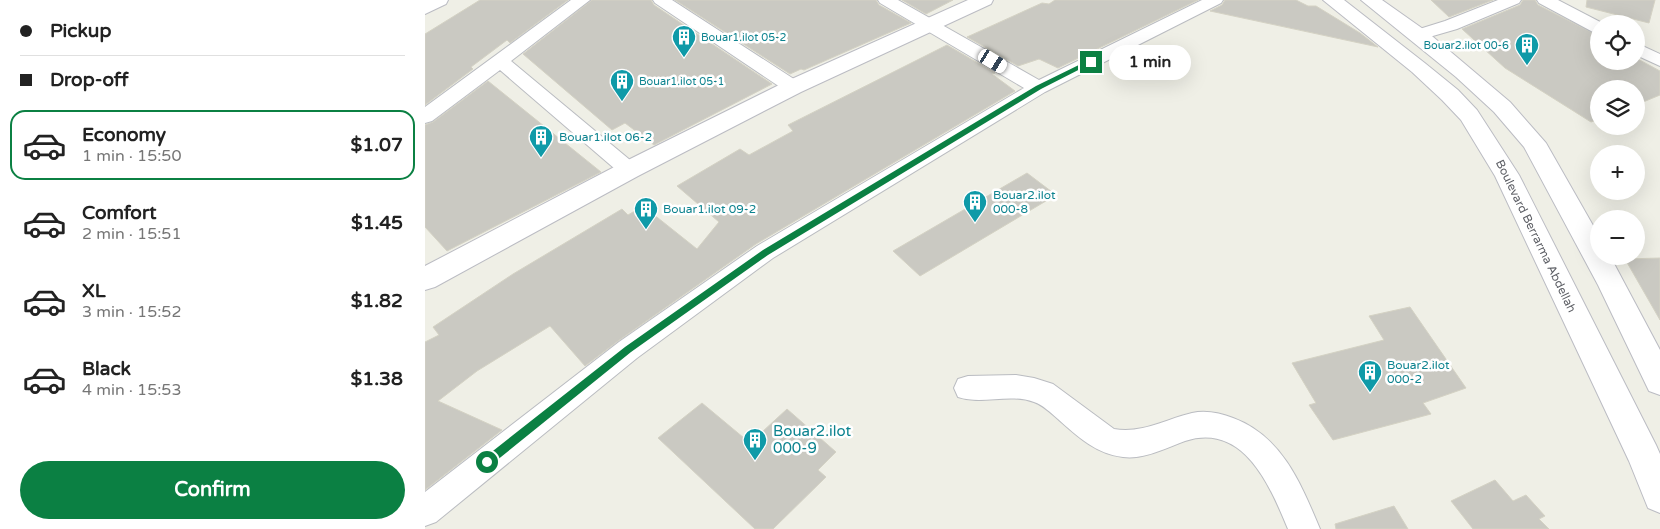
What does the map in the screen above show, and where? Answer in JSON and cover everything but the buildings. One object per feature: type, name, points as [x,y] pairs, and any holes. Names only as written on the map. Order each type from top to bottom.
[{"type":"main road","points":[[425,8],[439,0]]},
{"type":"main road","points":[[425,279],[629,170],[793,87],[984,0]]},
{"type":"main road","name":"Boulevard Berrarma Abdellah","points":[[1332,0],[1419,68],[1450,95],[1469,115],[1482,134],[1507,175],[1644,456],[1660,496]]},
{"type":"main road","points":[[1370,0],[1419,34],[1501,106],[1534,143],[1611,282],[1660,381]]},
{"type":"street","points":[[425,117],[582,0]]},
{"type":"street","points":[[661,0],[793,87]]},
{"type":"street","points":[[886,0],[1038,88]]},
{"type":"street","points":[[425,511],[628,350],[765,252],[1038,88],[1215,0]]},
{"type":"street","points":[[1419,34],[1451,25],[1513,0]]},
{"type":"street","points":[[1545,0],[1590,23]]},
{"type":"street","points":[[1645,53],[1660,61]]},
{"type":"street","points":[[500,62],[629,170]]},
{"type":"street","points":[[968,388],[1018,387],[1043,393],[1104,438],[1123,444],[1147,440],[1195,425],[1221,425],[1245,435],[1262,449],[1279,474],[1304,529]]},
{"type":"place","name":"Bouar1.ilot 05-2","points":[[684,58]]},
{"type":"place","name":"Bouar2.ilot 00-6","points":[[1527,66]]},
{"type":"place","name":"Bouar1.ilot 05-1","points":[[622,102]]},
{"type":"place","name":"Bouar1.ilot 06-2","points":[[541,158]]},
{"type":"place","name":"Bouar2.ilot 000-8","points":[[975,223]]},
{"type":"place","name":"Bouar1.ilot 09-2","points":[[646,230]]},
{"type":"place","name":"Bouar2.ilot 000-2","points":[[1370,393]]},
{"type":"place","name":"Bouar2.ilot 000-9","points":[[755,461]]},
{"type":"route","points":[[487,462],[628,350],[765,252],[1038,88],[1091,62]]}]
